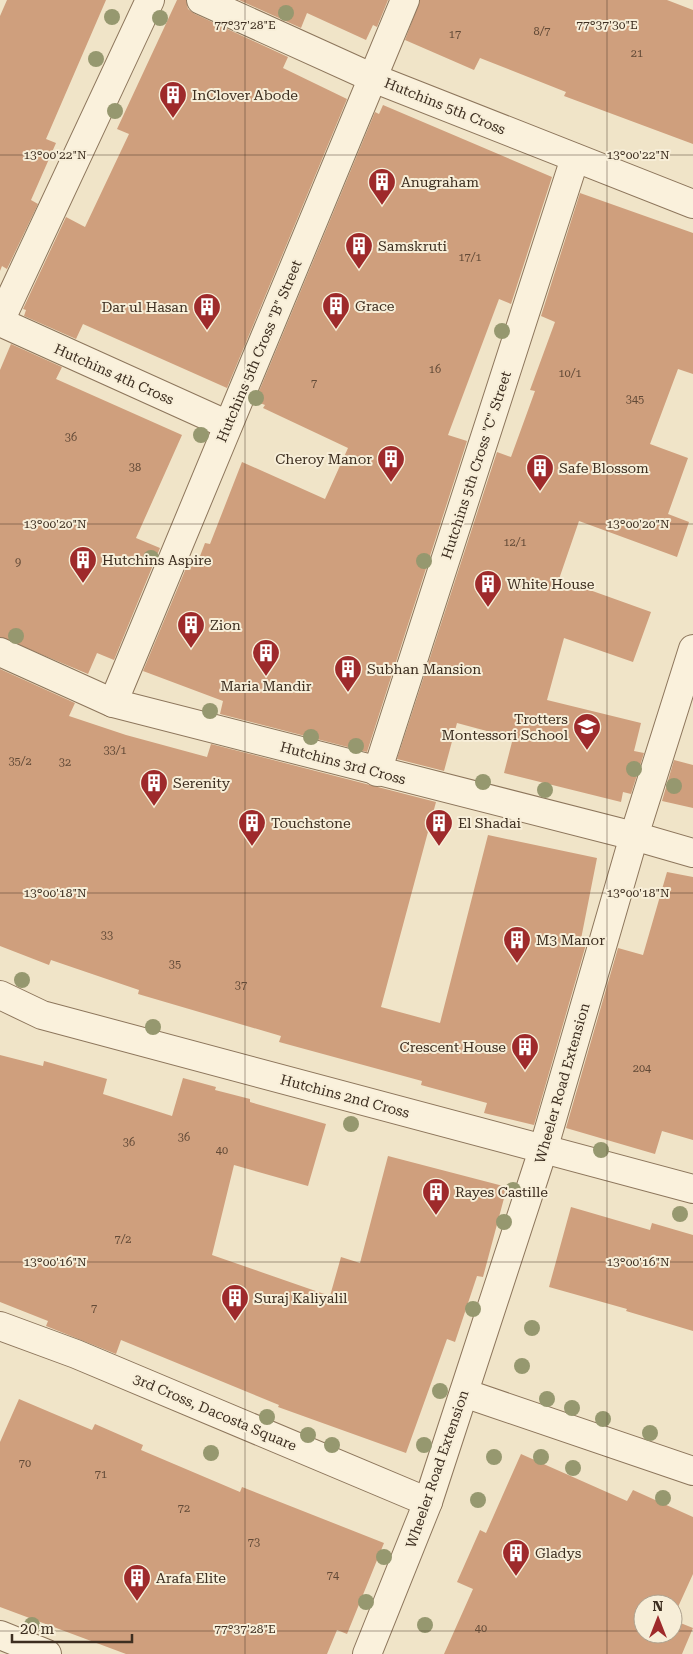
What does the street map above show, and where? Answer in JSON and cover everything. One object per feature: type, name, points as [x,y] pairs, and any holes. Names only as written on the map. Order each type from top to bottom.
[{"type":"street","points":[[0,322],[150,0]]},
{"type":"street","name":"Hutchins 5th Cross","points":[[201,0],[373,78],[693,204]]},
{"type":"street","name":"Hutchins 5th Cross \"B\" Street","points":[[113,703],[405,0]]},
{"type":"street","name":"Hutchins 5th Cross \"C\" Street","points":[[377,772],[575,158]]},
{"type":"street","name":"Hutchins 4th Cross","points":[[0,322],[228,425]]},
{"type":"street","name":"Wheeler Road Extension","points":[[368,1654],[428,1502],[543,1150],[634,836],[693,650]]},
{"type":"street","name":"Hutchins 3rd Cross","points":[[0,652],[113,703],[377,772],[634,836],[693,853]]},
{"type":"street","name":"Hutchins 2nd Cross","points":[[0,994],[42,1015],[693,1189]]},
{"type":"street","name":"3rd Cross, Dacosta Square","points":[[0,1326],[86,1357],[428,1502]]},
{"type":"street","points":[[464,1393],[693,1471]]},
{"type":"street","points":[[0,1635],[47,1654]]},
{"type":"building","points":[[7,0],[106,0],[46,139],[56,143],[31,200],[38,204],[7,269],[2,266],[0,271],[0,16]]},
{"type":"building","points":[[177,0],[186,0],[188,9],[195,14],[288,57],[283,68],[347,99],[227,388],[83,324],[76,339],[24,316],[26,310],[23,309],[66,217],[85,227],[129,134],[117,129]]},
{"type":"building","points":[[239,0],[388,0],[377,27],[373,25],[366,40],[307,13],[301,28]]},
{"type":"building","points":[[420,0],[667,0],[693,10],[693,144],[564,96],[566,92],[480,58],[474,70],[405,40]]},
{"type":"building","points":[[383,105],[552,177],[511,304],[499,299],[448,435],[467,441],[367,752],[220,714],[223,701],[143,671],[189,561],[197,564],[205,543],[210,544],[242,462],[325,499],[348,448],[263,408],[265,405],[255,401],[375,112],[379,114]]},
{"type":"building","points":[[580,193],[693,233],[693,374],[678,369],[650,444],[688,458],[668,514],[689,522],[677,557],[579,521],[559,579],[651,612],[633,662],[564,638],[547,700],[641,723],[634,751],[644,753],[631,794],[623,792],[621,802],[504,773],[513,738],[457,723],[444,771],[397,759],[497,452],[511,457],[535,391],[530,390],[555,322],[541,316]]},
{"type":"building","points":[[11,344],[62,367],[56,379],[182,435],[136,538],[160,548],[114,660],[97,653],[88,674],[0,637],[0,370]]},
{"type":"building","points":[[0,669],[75,703],[69,716],[126,735],[207,757],[211,744],[436,802],[381,1007],[440,1023],[488,835],[597,858],[581,939],[587,941],[534,1125],[484,1113],[487,1103],[421,1085],[422,1081],[279,1042],[281,1036],[138,994],[139,990],[51,960],[49,965],[0,946]]},
{"type":"building","points":[[674,760],[693,765],[693,808],[662,801]]},
{"type":"building","points":[[667,872],[693,877],[693,1140],[662,1131],[655,1154],[566,1128],[618,948],[643,955]]},
{"type":"building","points":[[0,1055],[43,1066],[44,1061],[107,1079],[103,1094],[172,1116],[183,1078],[216,1087],[215,1090],[250,1099],[250,1102],[326,1124],[308,1186],[234,1165],[212,1255],[330,1296],[341,1257],[360,1263],[388,1156],[507,1187],[483,1277],[477,1276],[455,1342],[447,1339],[406,1453],[278,1407],[279,1405],[121,1340],[116,1354],[46,1326],[48,1321],[0,1302]]},
{"type":"building","points":[[571,1207],[650,1230],[652,1223],[693,1235],[693,1331],[626,1311],[627,1309],[549,1287]]},
{"type":"building","points":[[19,1399],[92,1430],[95,1424],[143,1445],[141,1450],[240,1492],[242,1487],[384,1543],[347,1634],[337,1630],[327,1654],[126,1654],[0,1607],[0,1442]]},
{"type":"building","points":[[521,1454],[627,1501],[633,1490],[693,1517],[693,1574],[683,1596],[683,1594],[633,1594],[633,1644],[683,1644],[683,1624],[693,1628],[682,1654],[444,1654],[473,1589],[457,1582],[480,1530],[486,1533]]},
{"type":"place","name":"InClover Abode","points":[[173,119]]},
{"type":"place","name":"Anugraham","points":[[382,206]]},
{"type":"place","name":"Samskruti","points":[[359,270]]},
{"type":"place","name":"Grace","points":[[336,330]]},
{"type":"place","name":"Dar ul Hasan","points":[[207,331]]},
{"type":"place","name":"Cheroy Manor","points":[[391,483]]},
{"type":"place","name":"Safe Blossom","points":[[540,492]]},
{"type":"place","name":"Hutchins Aspire","points":[[83,584]]},
{"type":"place","name":"White House","points":[[488,608]]},
{"type":"place","name":"Zion","points":[[191,649]]},
{"type":"place","name":"Maria Mandir","points":[[266,677]]},
{"type":"place","name":"Subhan Mansion","points":[[348,693]]},
{"type":"place","name":"Trotters Montessori School","points":[[587,751]]},
{"type":"place","name":"Serenity","points":[[154,807]]},
{"type":"place","name":"Touchstone","points":[[252,847]]},
{"type":"place","name":"El Shadai","points":[[439,847]]},
{"type":"place","name":"M3 Manor","points":[[517,964]]},
{"type":"place","name":"Crescent House","points":[[525,1071]]},
{"type":"place","name":"Rayes Castille","points":[[436,1216]]},
{"type":"place","name":"Suraj Kaliyalil","points":[[235,1322]]},
{"type":"place","name":"Gladys","points":[[516,1577]]},
{"type":"place","name":"Arafa Elite","points":[[137,1602]]}]
